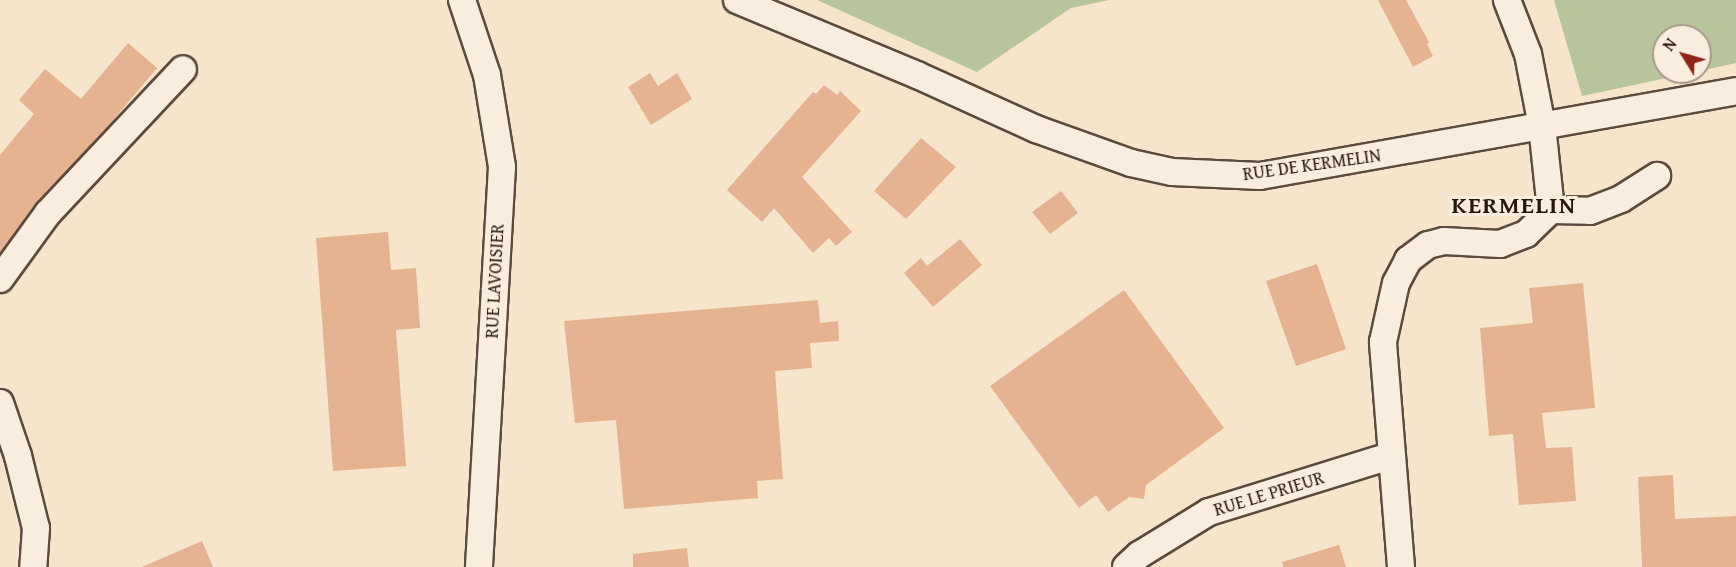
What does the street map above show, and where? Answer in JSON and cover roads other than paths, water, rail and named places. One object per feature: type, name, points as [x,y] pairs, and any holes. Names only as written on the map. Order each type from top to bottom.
[{"type":"street","name":"RUE LAVOISIER","points":[[462,0],[487,75],[502,168],[479,567]]},
{"type":"street","name":"RUE DE KERMELIN","points":[[737,0],[916,75],[1036,129],[1131,163],[1172,172],[1260,176],[1736,91]]},
{"type":"street","points":[[1507,0],[1528,54],[1542,126],[1551,210]]},
{"type":"street","points":[[0,279],[48,213],[183,69]]},
{"type":"street","points":[[1401,567],[1390,456],[1383,342],[1396,283],[1408,260],[1428,245],[1444,241],[1500,244],[1526,234],[1551,210],[1590,211],[1621,199],[1657,176]]},
{"type":"street","points":[[0,403],[18,456],[36,528],[33,567]]},
{"type":"street","name":"RUE LE PRIEUR","points":[[1126,567],[1139,555],[1209,512],[1390,456]]},
{"type":"district","name":"KERMELIN","points":[[1514,205]]}]
